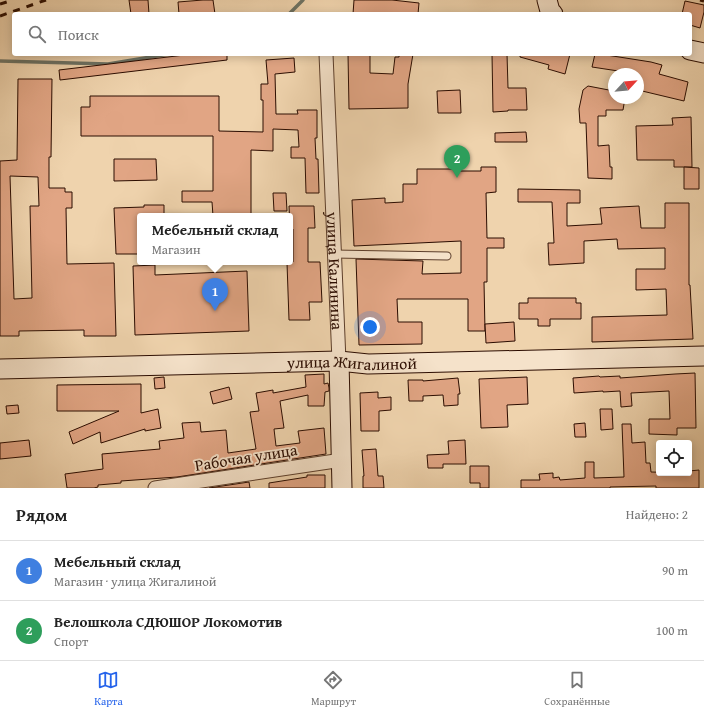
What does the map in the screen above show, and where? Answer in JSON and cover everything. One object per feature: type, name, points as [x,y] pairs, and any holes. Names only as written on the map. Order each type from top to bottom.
[{"type":"main road","points":[[547,0],[551,12]]},
{"type":"main road","points":[[692,50],[704,53]]},
{"type":"main road","name":"улица Жигалиной","points":[[0,369],[339,361],[368,364],[704,356]]},
{"type":"main road","name":"улица Калинина","points":[[339,361],[342,488]]},
{"type":"street","name":"улица Калинина","points":[[326,56],[339,361]]},
{"type":"street","name":"Рабочая улица","points":[[164,487],[342,460]]},
{"type":"lane","points":[[334,254],[447,256]]},
{"type":"building","points":[[129,0],[148,0],[149,12],[131,12]]},
{"type":"building","points":[[213,0],[215,12],[179,12],[178,2]]},
{"type":"building","points":[[354,0],[392,0],[419,3],[418,12],[353,12]]},
{"type":"building","points":[[685,1],[704,5],[700,28],[692,26],[692,12],[682,12]]},
{"type":"building","points":[[176,56],[227,56],[227,60],[60,80],[59,70]]},
{"type":"building","points":[[348,56],[370,56],[370,73],[393,74],[395,57],[413,56],[408,84],[408,108],[349,109]]},
{"type":"building","points":[[492,56],[507,56],[508,88],[526,88],[527,110],[493,112]]},
{"type":"building","points":[[570,56],[565,74],[548,69],[549,65],[520,57]]},
{"type":"building","points":[[595,56],[613,56],[662,65],[659,74],[688,82],[684,101],[644,91],[644,68],[608,68],[608,69],[592,67]]},
{"type":"building","points":[[294,58],[295,72],[275,74],[276,114],[298,114],[297,110],[317,110],[317,138],[315,138],[316,159],[318,159],[319,193],[306,193],[305,158],[291,158],[291,147],[299,147],[298,130],[273,129],[273,151],[251,150],[251,213],[213,213],[212,202],[182,202],[182,191],[213,191],[213,136],[81,136],[81,107],[90,107],[90,96],[219,96],[219,131],[263,132],[263,100],[261,100],[261,84],[268,84],[266,60]]},
{"type":"building","points":[[18,79],[52,79],[49,188],[65,188],[65,192],[72,192],[72,208],[66,208],[67,264],[114,263],[116,336],[84,336],[84,330],[19,331],[19,336],[0,336],[0,161],[17,160]],"holes":[[[10,176],[38,177],[39,206],[30,206],[32,298],[14,299]]]},
{"type":"building","points":[[588,86],[608,90],[608,104],[624,104],[623,110],[606,110],[606,116],[598,116],[598,146],[609,145],[612,179],[588,178],[586,123],[580,123],[579,109],[583,90]]},
{"type":"building","points":[[460,90],[461,113],[438,113],[437,91]]},
{"type":"building","points":[[691,117],[692,167],[674,167],[674,160],[637,160],[636,126],[673,125],[672,118]]},
{"type":"building","points":[[526,132],[527,142],[495,142],[495,133]]},
{"type":"building","points":[[114,159],[156,159],[157,180],[114,181]]},
{"type":"building","points":[[481,167],[496,167],[496,192],[486,193],[487,238],[504,238],[504,248],[487,248],[487,282],[484,282],[485,331],[468,331],[468,299],[397,299],[398,322],[422,322],[422,344],[359,345],[356,259],[423,261],[422,274],[461,273],[461,241],[354,246],[352,200],[385,198],[385,203],[403,202],[403,184],[417,184],[417,169],[459,169],[459,171],[481,171]]},
{"type":"building","points":[[684,167],[699,168],[699,189],[684,189]]},
{"type":"building","points":[[518,189],[580,190],[580,203],[567,203],[567,226],[602,224],[600,208],[639,206],[641,228],[665,228],[665,203],[689,203],[689,285],[693,339],[592,342],[592,317],[667,315],[666,289],[636,290],[636,269],[665,269],[665,248],[618,249],[617,239],[584,241],[584,263],[549,265],[548,243],[554,243],[552,202],[518,202]]},
{"type":"building","points":[[273,193],[286,193],[287,211],[274,211]]},
{"type":"building","points":[[144,205],[164,205],[164,213],[137,213],[137,254],[116,254],[114,208],[144,207]]},
{"type":"building","points":[[289,206],[314,206],[315,228],[308,228],[308,262],[320,262],[322,302],[309,302],[310,320],[289,320],[287,265],[293,265],[293,213],[289,213]]},
{"type":"building","points":[[155,265],[155,275],[247,271],[249,331],[135,335],[133,266]]},
{"type":"building","points":[[528,298],[576,298],[576,303],[581,303],[581,319],[550,319],[550,326],[538,326],[538,319],[519,319],[519,303],[528,303]]},
{"type":"building","points":[[514,322],[515,341],[486,343],[485,324]]},
{"type":"building","points":[[695,373],[696,428],[677,428],[677,435],[649,434],[649,419],[670,419],[669,391],[631,393],[632,406],[621,407],[620,391],[574,393],[573,378],[620,376],[620,378]]},
{"type":"building","points":[[324,374],[324,384],[328,383],[329,391],[325,392],[324,406],[308,406],[308,395],[280,401],[284,428],[274,429],[276,446],[300,443],[298,431],[324,428],[326,454],[177,477],[121,481],[121,483],[98,485],[98,487],[94,488],[67,488],[65,474],[103,469],[102,454],[160,449],[159,441],[184,438],[182,423],[200,422],[201,432],[226,430],[228,453],[256,449],[250,412],[259,411],[256,393],[273,390],[273,393],[306,387],[305,375]]},
{"type":"building","points":[[164,377],[165,388],[155,389],[154,378]]},
{"type":"building","points":[[527,377],[528,404],[507,405],[508,427],[481,428],[479,379]]},
{"type":"building","points":[[458,378],[460,394],[458,394],[458,405],[444,406],[443,395],[423,396],[423,401],[409,401],[408,380],[423,381]]},
{"type":"building","points":[[141,384],[141,413],[158,409],[161,428],[145,431],[145,429],[101,443],[100,432],[73,444],[69,432],[119,411],[57,411],[57,385]]},
{"type":"building","points":[[229,387],[232,399],[213,404],[210,392]]},
{"type":"building","points":[[378,392],[378,398],[391,397],[391,410],[379,411],[379,431],[361,431],[360,393]]},
{"type":"building","points":[[18,405],[19,413],[7,414],[6,406]]},
{"type":"building","points":[[600,409],[612,409],[613,429],[601,430]]},
{"type":"building","points":[[585,423],[586,437],[575,437],[574,424]]},
{"type":"building","points":[[622,424],[631,424],[632,443],[645,442],[646,463],[650,463],[651,472],[656,472],[656,476],[692,476],[692,471],[699,470],[699,488],[656,488],[656,486],[610,488],[521,488],[521,480],[540,480],[539,474],[553,473],[553,478],[559,477],[560,480],[585,478],[585,462],[594,462],[594,478],[624,477]]},
{"type":"building","points":[[29,440],[31,456],[0,459],[0,443]]},
{"type":"building","points":[[465,440],[466,464],[443,464],[443,468],[428,468],[427,455],[449,454],[448,441]]},
{"type":"building","points":[[376,449],[378,476],[383,476],[384,488],[363,488],[364,476],[362,450]]},
{"type":"building","points":[[470,466],[489,466],[489,488],[480,488],[480,483],[470,483]]},
{"type":"building","points":[[307,475],[325,475],[325,488],[269,488],[269,483],[307,477]]},
{"type":"building","points":[[249,482],[250,488],[209,488]]},
{"type":"waterway","points":[[291,12],[303,0]]},
{"type":"waterway","points":[[0,61],[108,64],[157,56]]},
{"type":"railway","points":[[0,4],[13,0]]},
{"type":"railway","points":[[0,16],[46,0]]},
{"type":"railway","points":[[700,0],[704,1]]},
{"type":"place","name":"Велошкола СДЮШОР Локомотив","points":[[457,178]]},
{"type":"place","name":"Мебельный склад","points":[[215,311]]}]
